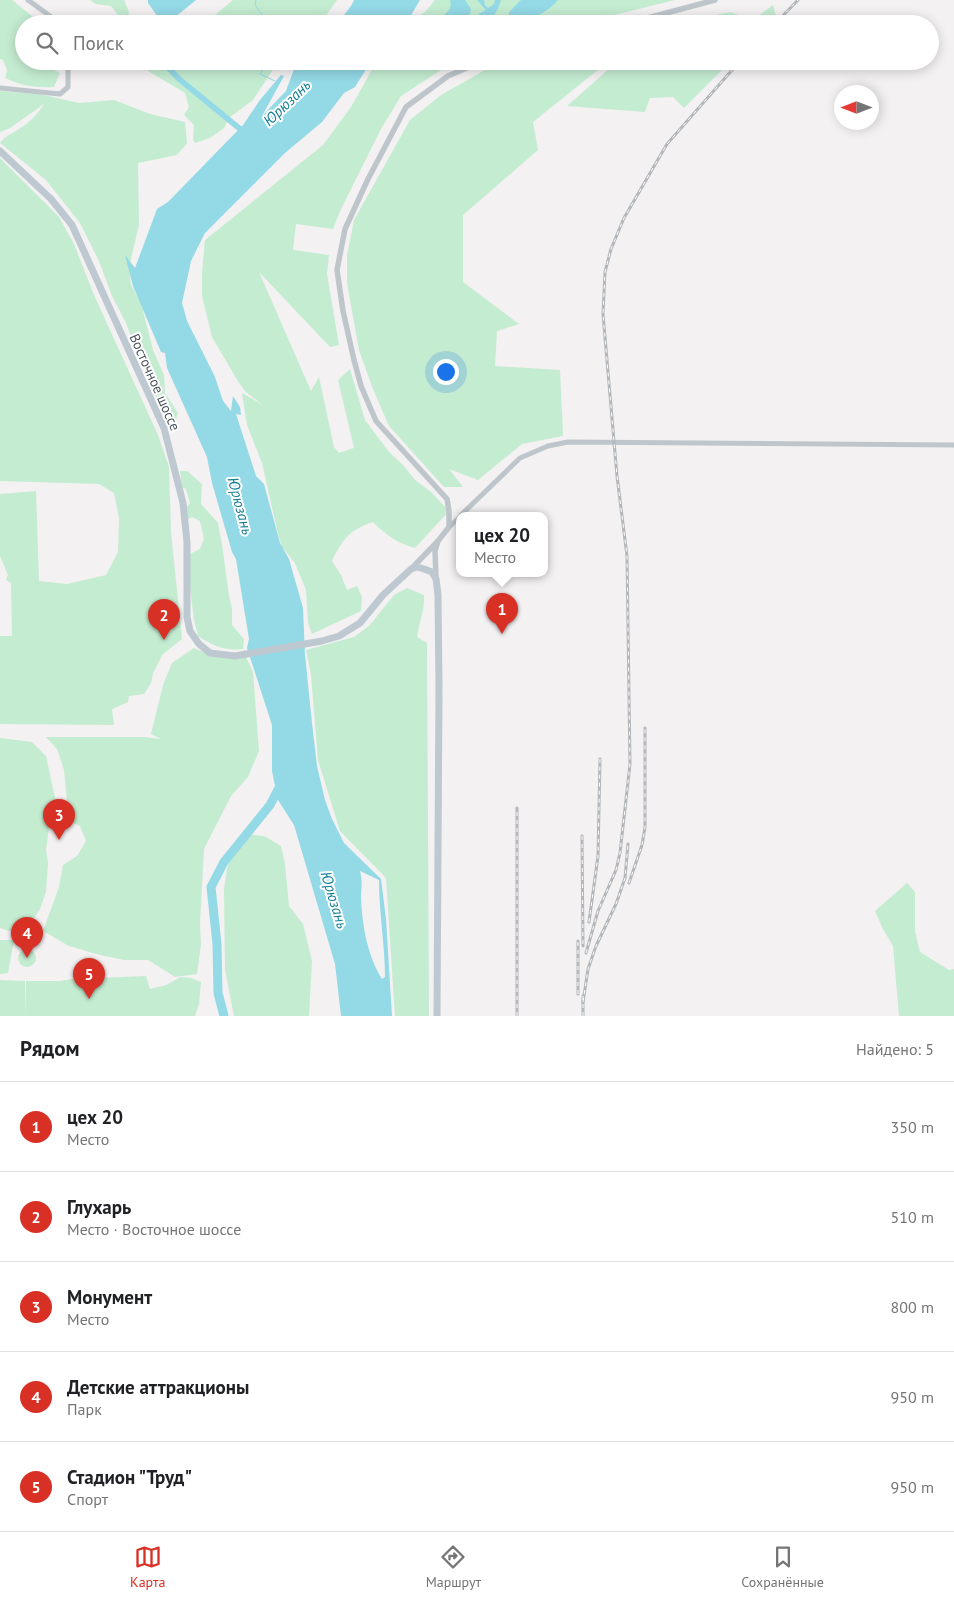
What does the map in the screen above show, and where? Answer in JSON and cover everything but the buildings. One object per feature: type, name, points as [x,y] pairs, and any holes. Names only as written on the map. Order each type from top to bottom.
[{"type":"main road","name":"Восточное шоссе","points":[[0,151],[51,199],[72,225],[164,428],[183,502],[187,542],[187,617],[190,631],[199,644],[210,653],[235,656],[322,641],[339,636],[360,623],[390,588],[411,569]]},
{"type":"main road","points":[[411,569],[417,567],[432,572],[436,579],[438,595],[437,1016]]},
{"type":"street","points":[[28,0],[49,15]]},
{"type":"street","points":[[659,15],[715,0]]},
{"type":"street","points":[[0,88],[60,94],[68,87],[68,70]]},
{"type":"street","points":[[449,527],[447,499],[376,420],[361,386],[343,311],[337,270],[344,229],[406,108],[448,76],[462,70]]},
{"type":"street","points":[[464,512],[520,458],[548,446],[568,442],[954,445]]},
{"type":"street","points":[[449,527],[456,520]]},
{"type":"street","name":"Восточное шоссе","points":[[411,569],[449,527]]},
{"type":"street","points":[[436,579],[435,551],[438,541]]},
{"type":"green space","points":[[0,0],[12,0],[31,15],[15,15],[15,70],[54,70],[60,73],[54,87],[29,86],[5,78],[7,70],[3,60],[0,59]]},
{"type":"green space","points":[[90,0],[124,0],[129,15],[118,15],[111,6],[96,4]]},
{"type":"green space","points":[[233,0],[337,0],[326,15],[215,15]]},
{"type":"green space","points":[[435,0],[675,0],[614,15],[420,15]]},
{"type":"green space","points":[[773,5],[776,15],[760,15]]},
{"type":"green space","points":[[730,12],[739,15],[716,15]]},
{"type":"green space","points":[[273,70],[253,100],[230,117],[224,128],[210,138],[195,143],[193,140],[194,125],[184,115],[189,107],[185,93],[148,71]]},
{"type":"green space","points":[[372,70],[441,70],[401,96],[381,129],[333,229],[296,224],[293,250],[329,255],[327,274],[339,345],[330,347],[259,272],[311,391],[319,377],[334,447],[339,453],[354,448],[338,380],[350,369],[365,420],[389,452],[415,480],[431,492],[449,511],[415,548],[392,538],[373,522],[352,532],[343,541],[332,561],[341,575],[347,590],[357,586],[362,597],[361,611],[312,634],[308,623],[306,590],[295,563],[282,547],[262,463],[247,425],[242,393],[263,405],[246,392],[239,383],[212,337],[202,296],[202,273],[205,240],[323,145],[351,107]]},
{"type":"green space","points":[[485,70],[598,70],[533,122],[538,150],[463,215],[463,282],[519,324],[497,331],[495,366],[560,370],[563,436],[522,444],[478,480],[449,469],[463,487],[444,487],[389,426],[359,350],[347,283],[347,255],[354,220],[410,120],[441,95]]},
{"type":"green space","points":[[608,70],[722,70],[684,108],[673,97],[650,98],[645,112],[567,106]]},
{"type":"green space","points":[[0,91],[39,94],[79,103],[114,100],[150,114],[185,122],[187,143],[177,155],[138,163],[139,225],[129,267],[131,285],[141,303],[153,350],[164,375],[165,393],[178,413],[175,423],[165,420],[154,387],[112,296],[99,261],[80,223],[46,180],[0,143],[30,121],[44,104],[10,128],[0,132]]},
{"type":"green space","points":[[0,158],[59,217],[74,244],[94,295],[158,435],[169,467],[171,532],[182,639],[163,654],[153,673],[151,683],[144,694],[129,696],[128,702],[112,709],[114,725],[0,724],[0,636],[12,636],[11,583],[6,580],[8,575],[0,556],[0,494],[36,491],[39,581],[67,584],[106,575],[118,552],[119,518],[114,493],[99,484],[0,481]]},
{"type":"green space","points":[[180,471],[187,471],[202,484],[201,504],[218,523],[232,608],[232,625],[244,639],[243,649],[219,647],[198,636],[194,620],[186,556],[200,549],[204,539],[200,521],[192,517],[186,520],[184,511],[190,503],[186,489],[182,487]]},
{"type":"green space","points":[[407,588],[424,595],[423,611],[417,637],[427,643],[429,1016],[395,1016],[386,878],[340,831],[318,760],[311,675],[306,650],[354,637],[369,626],[394,595]]},
{"type":"green space","points":[[194,648],[203,652],[246,657],[253,672],[259,751],[248,777],[231,796],[204,849],[200,923],[201,944],[197,974],[175,977],[148,960],[124,960],[100,955],[69,946],[43,931],[59,887],[63,865],[77,856],[86,841],[80,826],[69,821],[64,770],[57,749],[46,737],[144,737],[161,739],[151,734],[163,685],[172,663]]},
{"type":"green space","points":[[0,738],[32,742],[46,756],[55,798],[46,850],[48,863],[46,892],[40,909],[32,921],[18,930],[10,931],[0,928]]},
{"type":"green space","points":[[244,834],[264,836],[281,846],[285,864],[289,906],[303,924],[312,961],[309,1016],[234,1016],[225,970],[224,889],[227,869],[234,848]]},
{"type":"green space","points":[[907,883],[915,892],[915,931],[920,952],[949,970],[954,969],[954,1016],[899,1016],[893,946],[875,911]]},
{"type":"green space","points":[[0,940],[14,940],[8,973],[0,974]]},
{"type":"green space","points":[[23,949],[31,949],[36,954],[34,965],[23,967],[18,962],[18,954]]},
{"type":"green space","points":[[146,976],[150,989],[166,985],[181,977],[201,982],[199,1004],[195,1016],[25,1016],[26,981]]},
{"type":"green space","points":[[0,980],[25,981],[25,1016],[0,1016]]},
{"type":"water","points":[[148,0],[196,0],[178,15],[157,15]]},
{"type":"water","points":[[354,0],[420,0],[411,15],[344,15]]},
{"type":"water","points":[[450,0],[465,0],[471,9],[470,14],[443,15],[451,5]]},
{"type":"water","points":[[477,0],[484,0],[488,8],[494,4],[495,0],[501,0],[494,15],[478,14],[486,10]]},
{"type":"water","points":[[521,0],[558,0],[549,9],[538,15],[509,15],[509,12]]},
{"type":"water","name":"Юрюзань","points":[[294,70],[366,70],[355,87],[344,93],[322,122],[285,153],[205,233],[191,261],[182,303],[187,321],[215,377],[223,401],[231,411],[233,396],[240,407],[241,415],[236,414],[256,476],[264,484],[280,543],[289,559],[303,608],[305,655],[312,723],[317,766],[325,800],[344,843],[381,879],[386,919],[392,1016],[341,1016],[335,964],[294,825],[278,800],[272,771],[272,725],[247,648],[249,639],[236,559],[232,552],[212,483],[207,457],[167,368],[165,353],[161,352],[133,286],[125,255],[135,268],[157,209],[168,202],[243,125],[260,100],[281,75],[284,76],[262,116],[286,91]],"holes":[[[360,871],[379,880],[385,965],[385,977],[382,979],[369,951],[364,930]]]},
{"type":"waterway","points":[[256,0],[255,5],[262,15]]},
{"type":"waterway","points":[[170,70],[245,133]]},
{"type":"waterway","points":[[263,70],[260,74],[275,81]]},
{"type":"waterway","points":[[224,1016],[218,993],[217,944],[211,887],[224,862],[270,805],[282,782]]},
{"type":"railway","points":[[784,15],[798,0]]},
{"type":"railway","points":[[586,953],[598,911],[616,870],[620,853],[630,764],[627,556],[617,476],[603,314],[605,272],[611,249],[624,218],[667,144],[732,70]]},
{"type":"railway","points":[[629,883],[642,845],[645,827],[645,728]]},
{"type":"railway","points":[[589,922],[598,856],[600,759]]},
{"type":"railway","points":[[517,808],[517,1016]]},
{"type":"railway","points":[[582,836],[583,946]]},
{"type":"railway","points":[[583,1002],[588,969],[625,878],[628,844]]},
{"type":"railway","points":[[578,941],[578,994]]},
{"type":"railway","points":[[583,996],[583,1016]]},
{"type":"place","name":"цех 20","points":[[502,634]]},
{"type":"place","name":"Глухарь","points":[[164,640]]},
{"type":"place","name":"Монумент","points":[[59,840]]},
{"type":"place","name":"Детские аттракционы","points":[[27,958]]},
{"type":"place","name":"Стадион \"Труд\"","points":[[89,999]]}]
